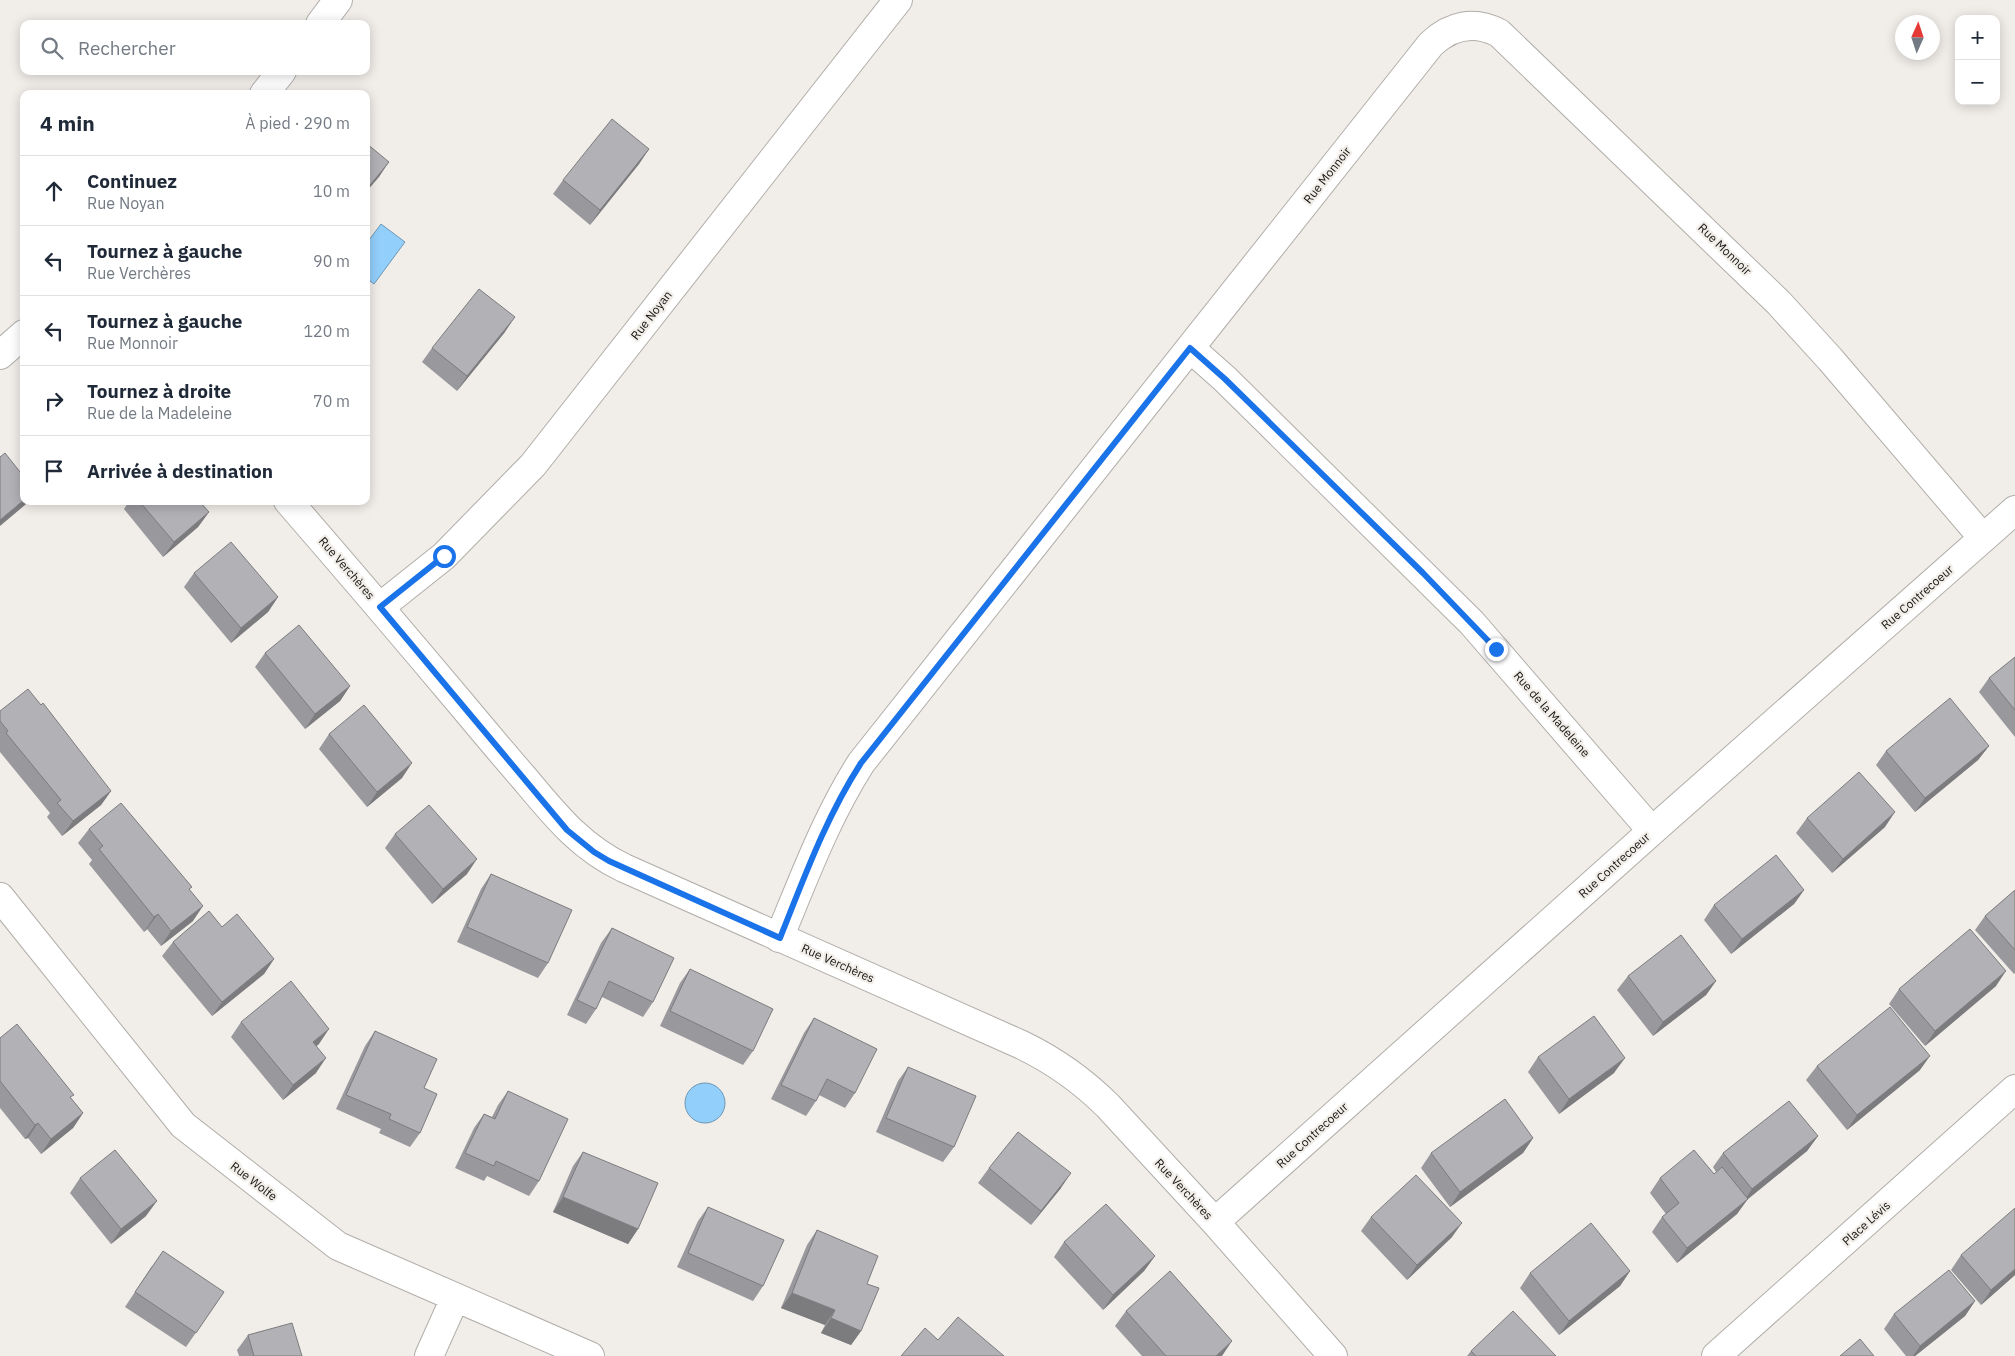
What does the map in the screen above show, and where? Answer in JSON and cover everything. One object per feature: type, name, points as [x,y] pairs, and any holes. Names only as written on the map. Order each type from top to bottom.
[{"type":"street","points":[[323,20],[338,0]]},
{"type":"street","name":"Rue Noyan","points":[[380,607],[444,556],[533,465],[898,0]]},
{"type":"street","name":"Rue Monnoir","points":[[780,938],[823,833],[861,763],[1431,44],[1448,31],[1458,27],[1479,25],[1499,33],[1773,296],[1830,359],[1983,538]]},
{"type":"street","points":[[267,90],[279,75]]},
{"type":"street","points":[[0,355],[20,338]]},
{"type":"street","name":"Rue de la Madeleine","points":[[1190,348],[1232,386],[1472,623],[1652,831]]},
{"type":"street","name":"Rue Verchères","points":[[291,505],[380,607],[536,794],[567,830],[580,841],[594,852],[617,864],[1022,1045],[1060,1065],[1093,1091],[1108,1106],[1215,1222],[1333,1356]]},
{"type":"street","name":"Rue Contrecoeur","points":[[1215,1222],[1652,831],[2015,510]]},
{"type":"street","name":"Rue Wolfe","points":[[0,897],[183,1125],[338,1246],[590,1356]]},
{"type":"street","name":"Place Lévis","points":[[1716,1356],[2015,1089]]},
{"type":"street","points":[[429,1356],[455,1298]]},
{"type":"water","points":[[381,224],[405,242],[374,284],[370,281],[370,239]]},
{"type":"water","points":[[709,1083],[716,1086],[722,1092],[725,1103],[724,1111],[716,1120],[709,1123],[701,1123],[694,1120],[686,1111],[685,1099],[688,1092],[697,1084]]},
{"type":"building","points":[[612,119],[649,149],[600,210],[563,180]]},
{"type":"building","points":[[370,146],[389,162],[370,185]]},
{"type":"building","points":[[479,289],[515,317],[467,376],[432,348]]},
{"type":"building","points":[[5,453],[20,472],[20,503],[0,520],[0,457]]},
{"type":"building","points":[[142,505],[203,505],[209,512],[174,542]]},
{"type":"building","points":[[231,542],[278,597],[241,628],[194,573]]},
{"type":"building","points":[[299,625],[350,686],[315,714],[265,653]]},
{"type":"building","points":[[2015,657],[2015,710],[1989,678]]},
{"type":"building","points":[[28,689],[41,705],[43,703],[111,791],[73,821],[57,803],[61,800],[6,733],[8,731],[0,721],[0,711]]},
{"type":"building","points":[[1950,698],[1989,746],[1925,798],[1886,751]]},
{"type":"building","points":[[364,705],[412,763],[377,792],[329,734]]},
{"type":"building","points":[[1859,772],[1895,812],[1843,859],[1807,818]]},
{"type":"building","points":[[121,803],[192,887],[189,889],[203,906],[171,931],[158,914],[154,917],[99,849],[103,846],[89,829]]},
{"type":"building","points":[[429,805],[477,859],[443,889],[395,834]]},
{"type":"building","points":[[1776,855],[1804,890],[1742,939],[1714,905]]},
{"type":"building","points":[[491,874],[572,910],[548,963],[467,927]]},
{"type":"building","points":[[2015,890],[2015,950],[1985,916]]},
{"type":"building","points":[[209,911],[222,927],[237,914],[274,959],[222,1002],[173,942]]},
{"type":"building","points":[[612,928],[674,958],[653,1002],[609,981],[596,1009],[577,1000]]},
{"type":"building","points":[[1970,929],[2006,971],[1935,1031],[1899,989]]},
{"type":"building","points":[[1681,935],[1716,981],[1663,1022],[1628,976]]},
{"type":"building","points":[[690,969],[773,1009],[753,1051],[670,1011]]},
{"type":"building","points":[[291,981],[329,1029],[313,1042],[326,1058],[293,1085],[241,1022]]},
{"type":"building","points":[[1890,1007],[1930,1056],[1857,1115],[1817,1066]]},
{"type":"building","points":[[1594,1016],[1625,1058],[1569,1099],[1538,1057]]},
{"type":"building","points":[[814,1018],[877,1049],[855,1093],[827,1079],[816,1101],[781,1085]]},
{"type":"building","points":[[17,1024],[74,1095],[70,1097],[83,1113],[51,1139],[38,1123],[35,1125],[0,1081],[0,1038]]},
{"type":"building","points":[[375,1031],[437,1059],[424,1088],[437,1094],[420,1133],[389,1119],[391,1114],[346,1095]]},
{"type":"building","points":[[908,1067],[976,1096],[954,1147],[886,1118]]},
{"type":"building","points":[[508,1091],[568,1119],[539,1181],[496,1161],[494,1166],[465,1153],[484,1114],[495,1119]]},
{"type":"building","points":[[1505,1099],[1533,1138],[1460,1192],[1431,1153]]},
{"type":"building","points":[[1789,1101],[1818,1136],[1752,1189],[1723,1153]]},
{"type":"building","points":[[1018,1132],[1071,1173],[1041,1211],[989,1168]]},
{"type":"building","points":[[115,1150],[157,1201],[121,1229],[80,1178]]},
{"type":"building","points":[[1694,1150],[1714,1174],[1722,1167],[1748,1199],[1687,1248],[1662,1217],[1679,1203],[1660,1178]]},
{"type":"building","points":[[583,1152],[658,1183],[638,1229],[563,1197]]},
{"type":"building","points":[[1416,1175],[1462,1223],[1417,1265],[1371,1217]]},
{"type":"building","points":[[1106,1204],[1155,1256],[1113,1295],[1064,1242]]},
{"type":"building","points":[[708,1207],[784,1240],[763,1286],[688,1253]]},
{"type":"building","points":[[2015,1208],[2015,1269],[1991,1290],[1961,1255]]},
{"type":"building","points":[[1591,1223],[1630,1271],[1569,1321],[1530,1273]]},
{"type":"building","points":[[817,1230],[878,1256],[867,1284],[879,1288],[861,1331],[831,1318],[835,1310],[792,1293]]},
{"type":"building","points":[[163,1251],[224,1292],[196,1333],[135,1292]]},
{"type":"building","points":[[1949,1270],[1975,1301],[1920,1346],[1894,1314]]},
{"type":"building","points":[[1170,1271],[1232,1341],[1216,1356],[1166,1356],[1126,1311]]},
{"type":"building","points":[[1513,1311],[1556,1356],[1476,1356],[1471,1351]]},
{"type":"building","points":[[958,1317],[1004,1356],[901,1356],[925,1328],[938,1340]]},
{"type":"building","points":[[292,1323],[302,1356],[254,1356],[248,1335]]},
{"type":"building","points":[[1860,1339],[1874,1356],[1840,1356]]},
{"type":"route","points":[[444,556],[380,607],[567,830],[594,852],[609,861],[780,938],[834,809],[861,763],[1190,348],[1225,379],[1423,573],[1496,649]]}]
